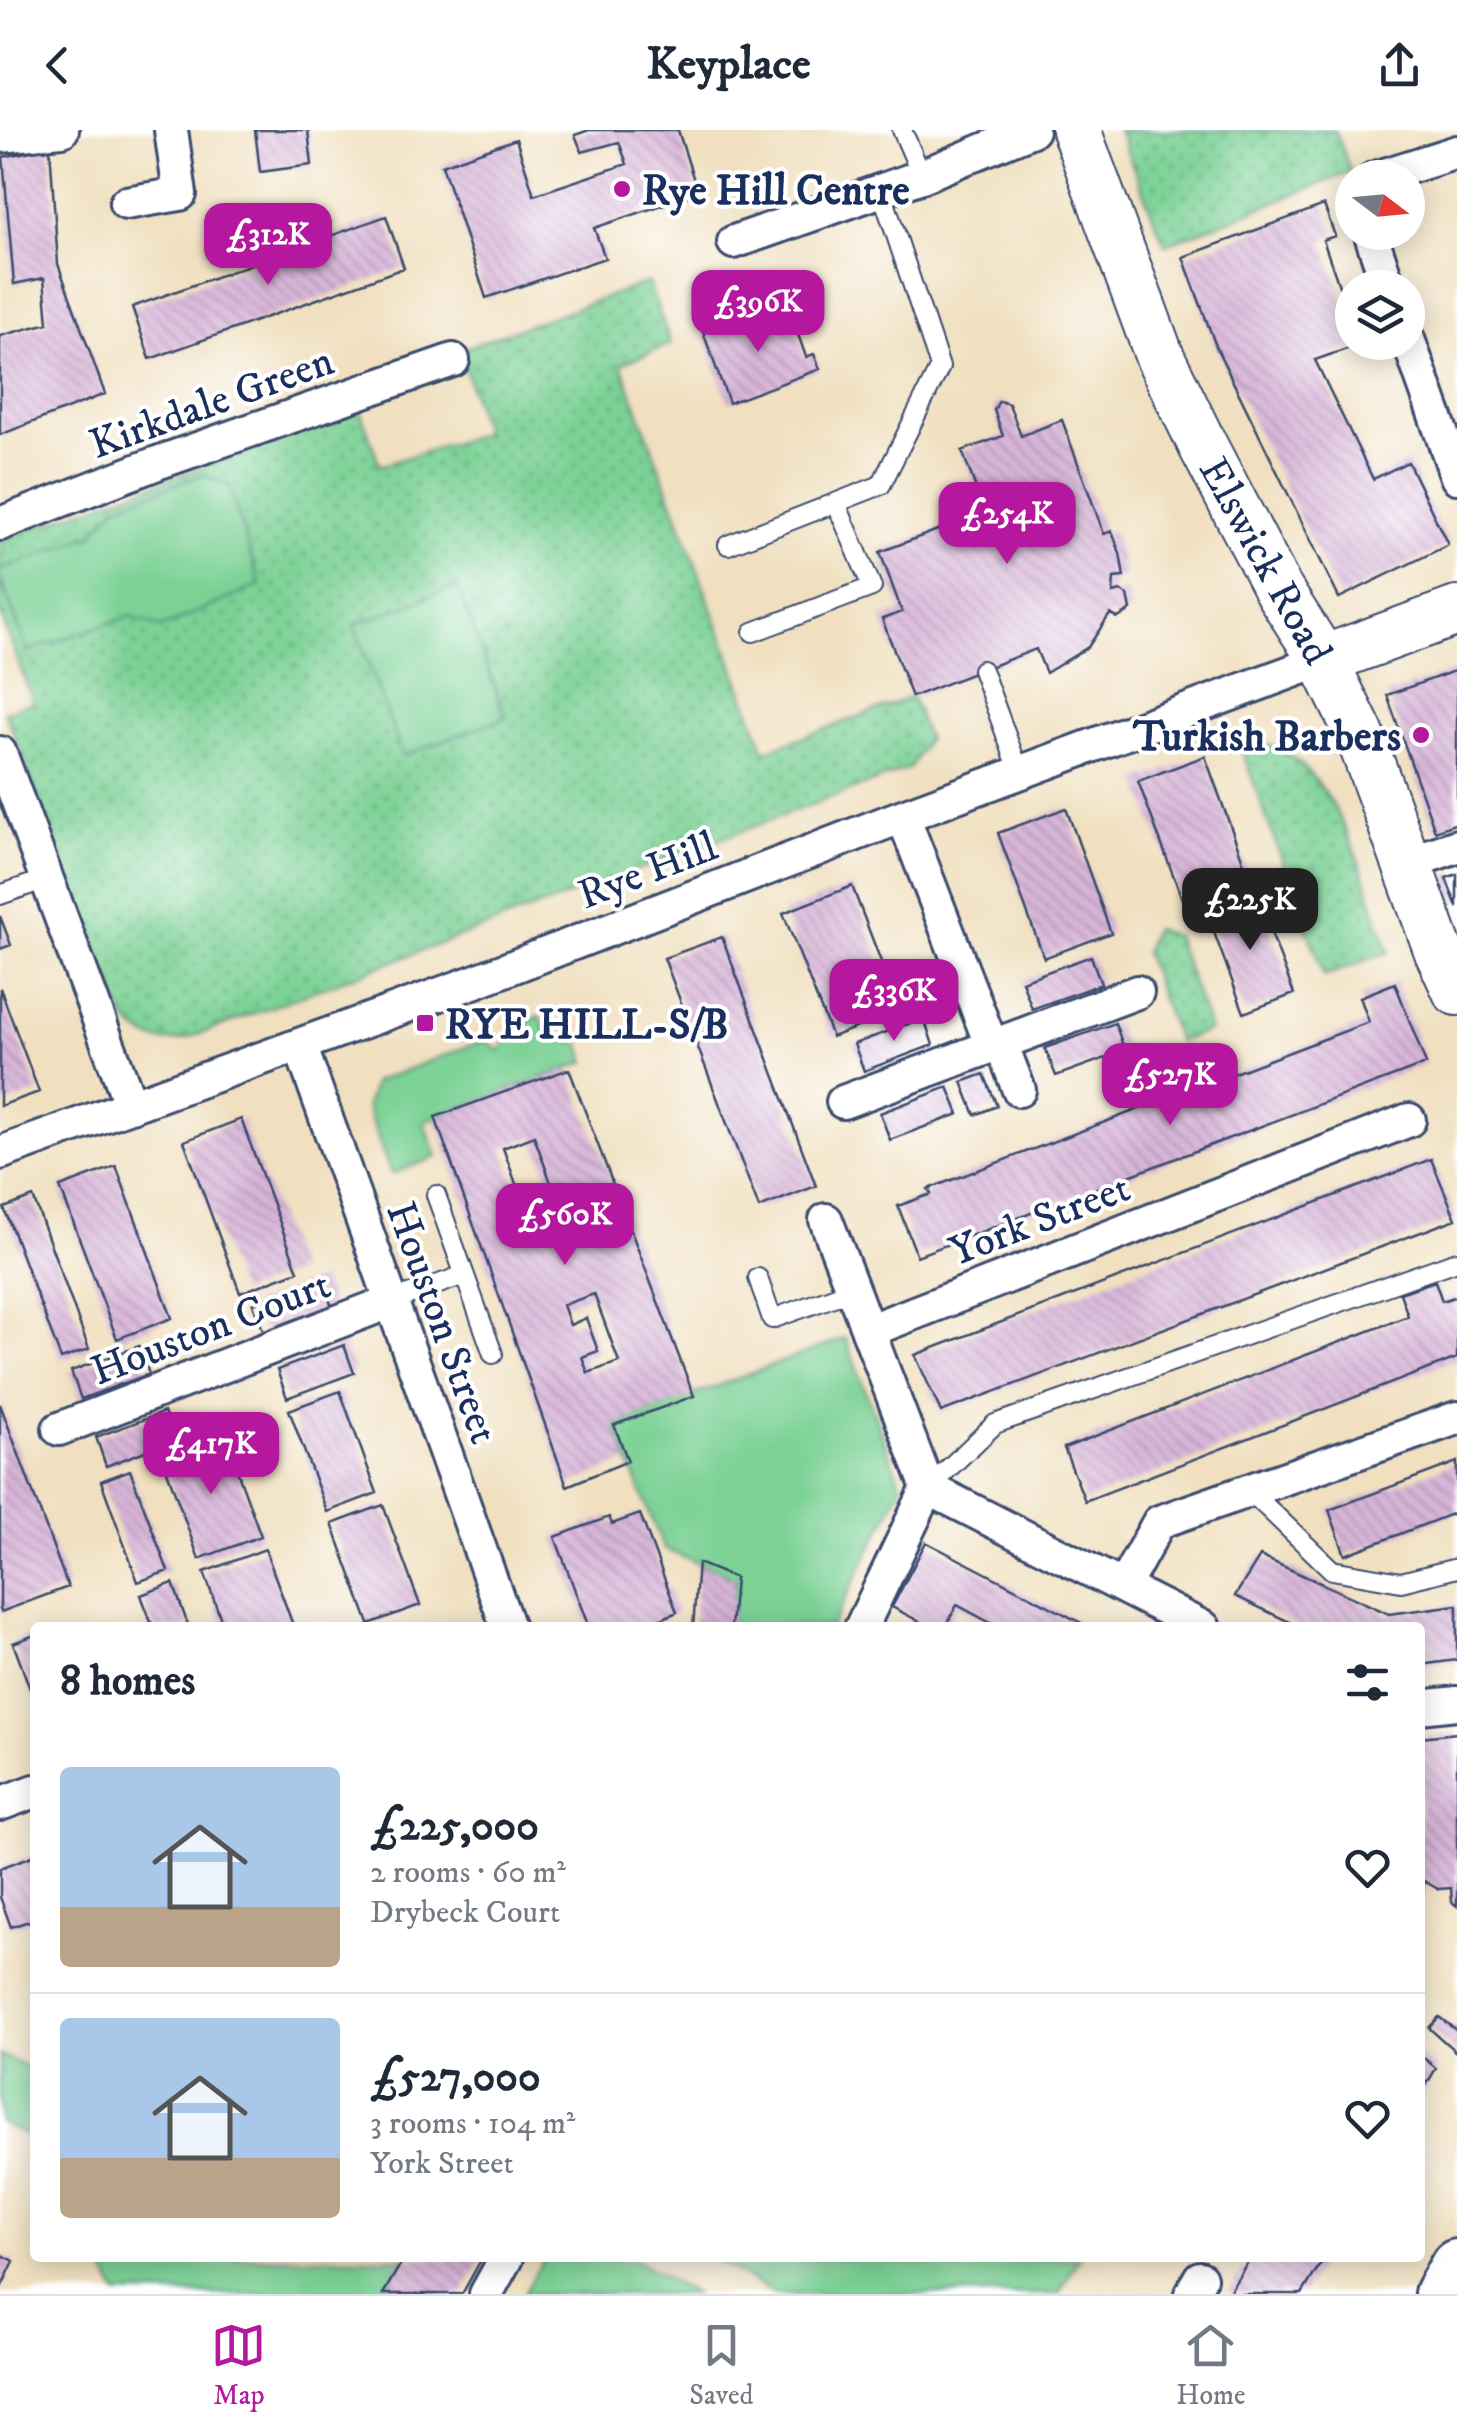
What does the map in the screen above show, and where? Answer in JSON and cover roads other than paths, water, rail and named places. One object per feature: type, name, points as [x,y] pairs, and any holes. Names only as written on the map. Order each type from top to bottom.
[{"type":"main road","name":"Elswick Road","points":[[1076,130],[1159,354],[1202,446],[1279,591],[1323,660],[1359,733],[1438,952],[1457,990]]},
{"type":"main road","points":[[1323,660],[1457,610]]},
{"type":"main road","points":[[1442,2294],[1457,2266]]},
{"type":"street","points":[[0,136],[62,130]]},
{"type":"street","points":[[126,203],[180,194],[172,130]]},
{"type":"street","points":[[734,242],[922,176],[1032,130]]},
{"type":"street","points":[[1425,162],[1457,152]]},
{"type":"street","name":"Kirkdale Green","points":[[0,524],[158,463],[453,360]]},
{"type":"street","points":[[1416,360],[1457,476]]},
{"type":"street","name":"Rye Hill","points":[[0,1153],[300,1045],[1323,660]]},
{"type":"street","points":[[0,752],[131,1106]]},
{"type":"street","points":[[903,816],[1018,1090]]},
{"type":"street","points":[[1408,863],[1457,846]]},
{"type":"street","points":[[843,1102],[1137,992]]},
{"type":"street","name":"Houston Street","points":[[300,1045],[501,1622]]},
{"type":"street","name":"York Street","points":[[868,1331],[1409,1120]]},
{"type":"street","points":[[826,1220],[928,1488],[1192,1622]]},
{"type":"street","name":"Houston Court","points":[[59,1430],[392,1302]]},
{"type":"street","points":[[1123,1586],[1159,1522],[1457,1418]]},
{"type":"street","points":[[868,1622],[928,1488]]},
{"type":"street","points":[[1425,1706],[1457,1703]]},
{"type":"street","points":[[0,1804],[30,1793]]},
{"type":"street","points":[[486,2294],[504,2262]]},
{"type":"lane","points":[[902,130],[922,176]]},
{"type":"lane","points":[[728,545],[880,486],[940,367],[881,190]]},
{"type":"lane","points":[[753,632],[872,586],[836,503]]},
{"type":"lane","points":[[982,670],[1020,773]]},
{"type":"lane","points":[[0,895],[46,879]]},
{"type":"lane","points":[[436,1195],[493,1354]]},
{"type":"lane","points":[[928,1488],[995,1424],[1457,1261]]},
{"type":"lane","points":[[392,1302],[464,1275]]},
{"type":"lane","points":[[758,1278],[772,1319],[853,1290]]},
{"type":"lane","points":[[1249,1490],[1332,1570],[1401,1582],[1457,1568]]},
{"type":"place","name":"Rye Hill Centre","points":[[622,189]]},
{"type":"place","name":"Turkish Barbers","points":[[1421,735]]},
{"type":"place","name":"RYE HILL-S/B","points":[[425,1023]]}]
